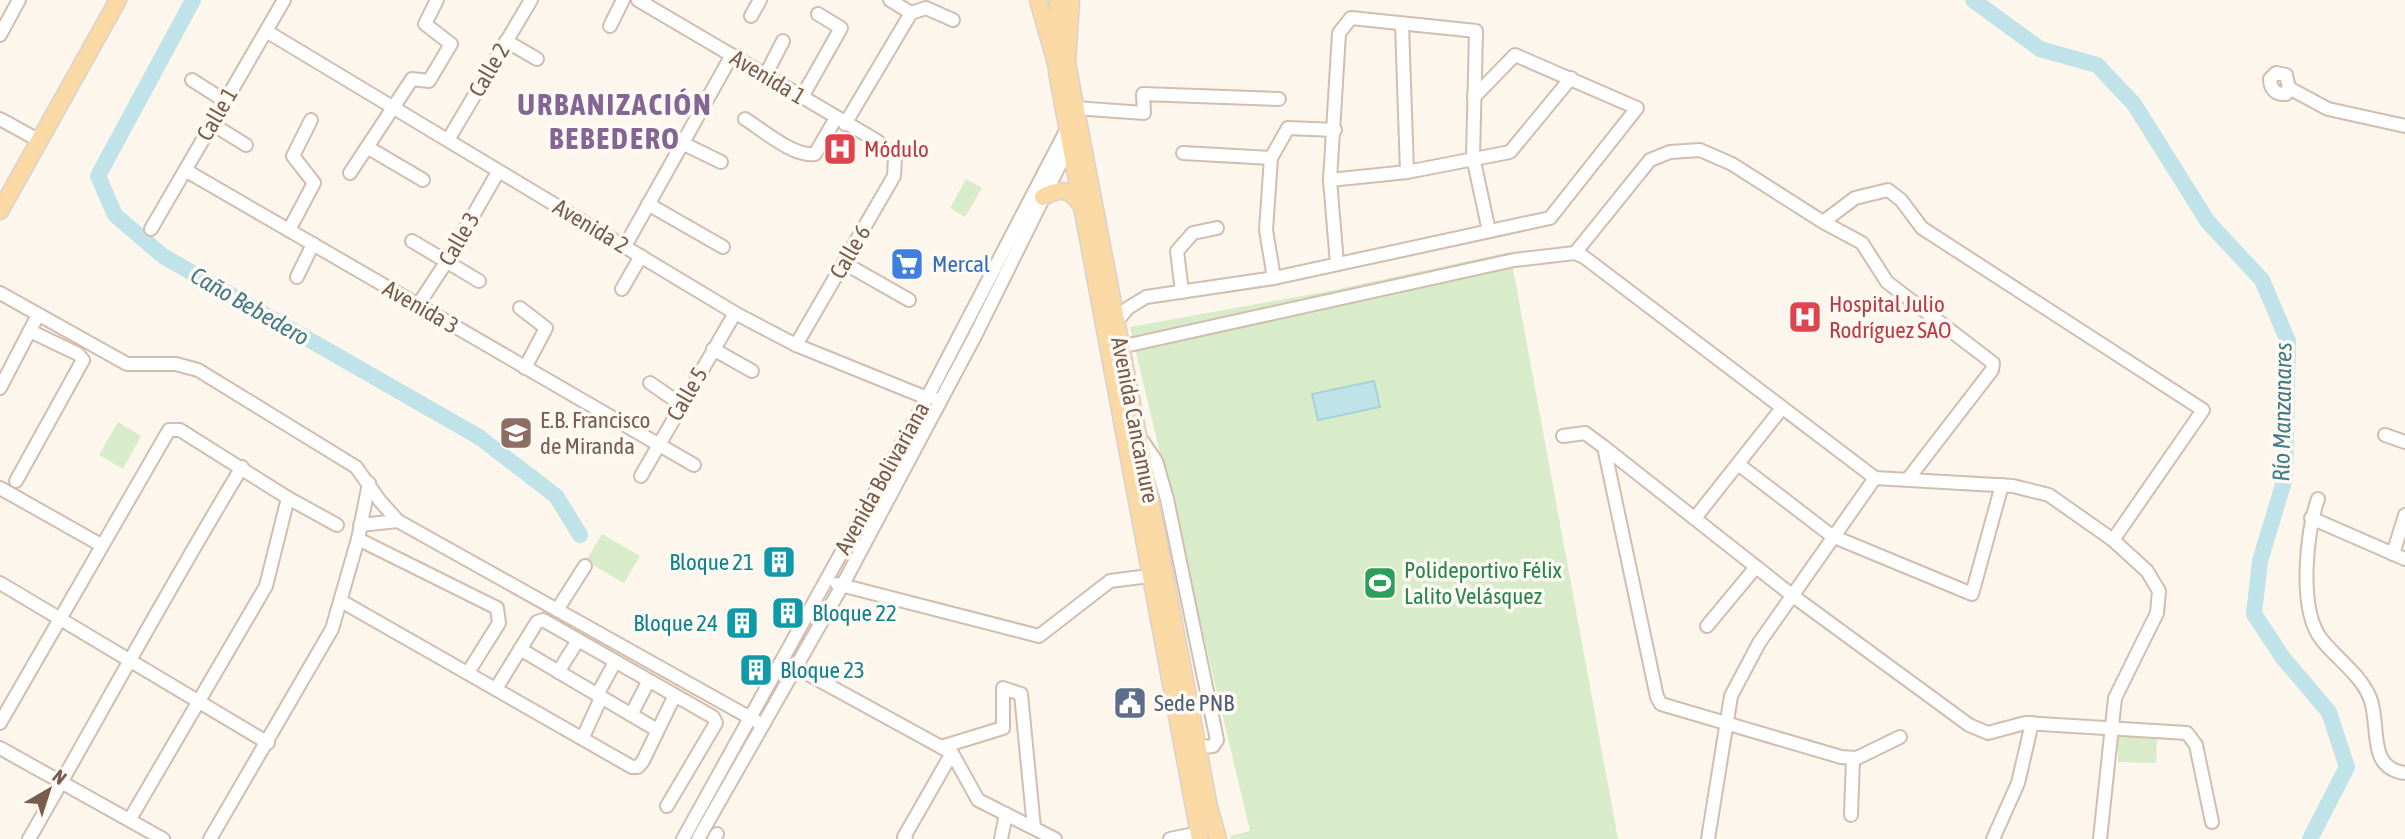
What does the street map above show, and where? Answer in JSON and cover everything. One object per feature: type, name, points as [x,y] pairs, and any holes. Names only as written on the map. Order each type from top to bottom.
[{"type":"main road","points":[[0,211],[110,0]]},
{"type":"main road","points":[[0,198],[118,0]]},
{"type":"main road","points":[[1038,0],[1057,67]]},
{"type":"main road","name":"Avenida Cancamure","points":[[1058,0],[1057,67],[1073,125],[1116,322],[1125,405],[1137,434],[1157,575]]},
{"type":"main road","name":"Avenida Cancamure","points":[[1071,0],[1067,63],[1080,204],[1125,405],[1190,748],[1200,836]]},
{"type":"main road","points":[[1043,197],[1063,189],[1070,192],[1080,204]]},
{"type":"main road","name":"Avenida Cancamure","points":[[1190,748],[1218,839]]},
{"type":"street","points":[[0,35],[19,0]]},
{"type":"street","name":"Calle 1","points":[[151,229],[284,0]]},
{"type":"street","points":[[350,173],[412,79],[429,81],[451,44],[425,24],[437,0]]},
{"type":"street","name":"Calle 2","points":[[448,140],[531,0]]},
{"type":"street","points":[[610,26],[623,0]]},
{"type":"street","name":"Avenida 1","points":[[638,0],[877,141],[894,157]]},
{"type":"street","points":[[751,16],[760,0]]},
{"type":"street","points":[[890,0],[911,13]]},
{"type":"street","points":[[745,119],[796,150],[815,154],[841,121],[911,13],[926,8],[953,20]]},
{"type":"street","points":[[802,97],[841,29],[818,14]]},
{"type":"street","points":[[1337,264],[1330,180],[1339,33],[1351,18],[1476,31],[1473,157],[1489,231]]},
{"type":"street","points":[[1402,24],[1407,172]]},
{"type":"street","name":"Avenida 2","points":[[266,31],[735,313],[796,345],[927,398]]},
{"type":"street","points":[[506,41],[537,59]]},
{"type":"street","points":[[766,74],[783,41]]},
{"type":"street","points":[[625,246],[732,55]]},
{"type":"street","points":[[1116,322],[1128,308],[1146,297],[1274,278],[1550,218],[1637,108],[1515,55],[1474,97]]},
{"type":"street","points":[[1330,180],[1407,172],[1473,157],[1510,152],[1571,78]]},
{"type":"street","points":[[192,80],[225,101]]},
{"type":"street","points":[[2289,88],[2328,109],[2405,126]]},
{"type":"street","points":[[1073,125],[1144,113],[1143,94],[1279,99]]},
{"type":"street","points":[[0,119],[37,139]]},
{"type":"street","points":[[289,230],[314,183],[293,156],[311,120]]},
{"type":"street","points":[[212,124],[246,145]]},
{"type":"street","name":"Avenida Bolivariana","points":[[698,839],[842,586],[943,396],[1043,197],[1073,125]]},
{"type":"street","name":"Avenida Bolivariana","points":[[683,839],[927,398],[1073,125]]},
{"type":"street","points":[[1274,278],[1266,229],[1271,158],[1288,128],[1335,130]]},
{"type":"street","points":[[682,144],[721,162]]},
{"type":"street","points":[[367,147],[423,180]]},
{"type":"street","points":[[1575,253],[1643,166],[1658,155],[1687,149],[1700,150],[1732,164],[1823,222],[1862,243],[1888,282],[1993,363],[1992,370],[1908,479]]},
{"type":"street","points":[[1182,153],[1271,158]]},
{"type":"street","name":"Calle 6","points":[[796,345],[894,176],[894,157]]},
{"type":"street","name":"Avenida 3","points":[[185,170],[694,465]]},
{"type":"street","name":"Calle 3","points":[[418,305],[447,261],[498,172]]},
{"type":"street","points":[[1823,222],[1855,198],[1888,190],[1901,200],[1922,228],[2203,410],[2113,540]]},
{"type":"street","points":[[648,204],[723,247]]},
{"type":"street","points":[[1182,292],[1177,251],[1193,233],[1217,228]]},
{"type":"street","points":[[412,241],[479,281]]},
{"type":"street","points":[[297,277],[313,244]]},
{"type":"street","points":[[1120,346],[1514,260],[1575,253],[1661,313],[1875,478],[2002,485],[2049,495],[2113,540],[2147,571],[2159,591],[2160,601],[2152,623],[2119,684],[2110,727],[2100,839]]},
{"type":"street","points":[[622,289],[641,256]]},
{"type":"street","points":[[844,263],[909,300]]},
{"type":"street","points":[[0,293],[127,365],[176,364],[198,370],[356,467],[380,501],[398,520],[763,725]]},
{"type":"street","points":[[520,309],[546,328],[525,368]]},
{"type":"street","name":"Calle 5","points":[[641,476],[735,313]]},
{"type":"street","points":[[0,388],[38,315]]},
{"type":"street","points":[[16,481],[82,360],[78,354],[30,331]]},
{"type":"street","points":[[713,349],[752,371]]},
{"type":"street","points":[[650,383],[682,405]]},
{"type":"street","points":[[934,413],[927,398],[943,396]]},
{"type":"street","points":[[1695,518],[1782,408]]},
{"type":"street","points":[[0,723],[62,620],[101,545],[169,430],[180,430],[288,498],[337,525]]},
{"type":"street","points":[[1563,436],[1585,433],[1793,596],[1969,725],[1988,733],[2032,723],[2188,733],[2192,736],[2212,822]]},
{"type":"street","points":[[1137,434],[1156,461],[1167,499],[1217,740],[1213,746],[1190,748]]},
{"type":"street","points":[[2385,435],[2405,442]]},
{"type":"street","points":[[1604,447],[1657,696],[1661,704],[1853,758],[1900,737]]},
{"type":"street","points":[[1738,464],[1832,536],[1972,594],[2002,485]]},
{"type":"street","points":[[29,839],[132,661],[187,557],[242,467]]},
{"type":"street","points":[[1708,839],[1731,696],[1746,665],[1832,536],[1875,478]]},
{"type":"street","points":[[210,839],[332,629],[358,539],[369,482]]},
{"type":"street","points":[[0,488],[101,545]]},
{"type":"street","points":[[130,819],[266,586],[288,498]]},
{"type":"street","points":[[2318,499],[2311,518],[2306,586],[2311,621],[2322,641],[2356,677],[2370,698],[2380,760],[2393,771],[2405,773]]},
{"type":"street","points":[[2311,518],[2399,556],[2405,515]]},
{"type":"street","points":[[360,525],[398,520]]},
{"type":"street","points":[[358,539],[497,608],[499,623],[469,671]]},
{"type":"street","points":[[557,610],[584,566]]},
{"type":"street","points":[[1707,626],[1756,567]]},
{"type":"street","points":[[827,581],[1039,636],[1110,581],[1157,575]]},
{"type":"street","points":[[0,583],[268,743]]},
{"type":"street","points":[[341,601],[469,671],[632,767],[638,766],[674,697]]},
{"type":"street","points":[[497,687],[539,619],[713,717],[716,723],[667,806]]},
{"type":"street","points":[[558,672],[577,642]]},
{"type":"street","points":[[520,649],[657,730]]},
{"type":"street","points":[[583,737],[615,662]]},
{"type":"street","points":[[795,667],[947,750],[978,800],[1055,839]]},
{"type":"street","points":[[631,715],[648,682]]},
{"type":"street","points":[[905,839],[947,750],[1003,728],[1003,688],[1021,694],[1034,828]]},
{"type":"street","points":[[1993,839],[2018,783],[2032,723]]},
{"type":"street","points":[[0,748],[163,839]]},
{"type":"street","points":[[1852,815],[1853,758]]},
{"type":"street","points":[[1002,839],[1006,814]]},
{"type":"street","points":[[1170,839],[1200,836]]},
{"type":"green space","points":[[966,179],[982,188],[965,217],[950,208]]},
{"type":"green space","name":"Polideportivo Félix Lalito Velásquez","points":[[1510,252],[1618,839],[1231,839],[1230,836],[1250,831],[1130,327],[1329,291]]},
{"type":"green space","points":[[118,422],[141,436],[123,469],[99,455]]},
{"type":"green space","points":[[602,534],[640,556],[624,583],[586,561]]},
{"type":"green space","points":[[2118,735],[2157,735],[2156,763],[2118,762]]},
{"type":"water","points":[[1374,381],[1380,407],[1318,420],[1312,394]]},
{"type":"waterway","name":"Caño Bebedero","points":[[193,0],[98,176],[115,215],[163,256],[479,437],[556,496],[580,535]]},
{"type":"waterway","name":"Río Manzanares","points":[[1973,0],[2040,49],[2097,65],[2134,104],[2208,222],[2262,280],[2288,341],[2285,478],[2260,561],[2254,614],[2283,658],[2329,712],[2347,767],[2310,839]]},
{"type":"place","name":"Módulo","points":[[840,149]]},
{"type":"place","name":"Mercal","points":[[907,264]]},
{"type":"place","name":"Hospital Julio Rodríguez SAO","points":[[1805,317]]},
{"type":"place","name":"E.B. Francisco de Miranda","points":[[516,433]]},
{"type":"place","name":"Bloque 21","points":[[779,562]]},
{"type":"place","name":"Polideportivo Félix Lalito Velásquez","points":[[1380,583]]},
{"type":"place","name":"Bloque 22","points":[[788,613]]},
{"type":"place","name":"Bloque 24","points":[[742,623]]},
{"type":"place","name":"Bloque 23","points":[[756,670]]},
{"type":"place","name":"Sede PNB","points":[[1130,703]]},
{"type":"district","name":"URBANIZACIÓN BEBEDERO","points":[[615,121]]}]
